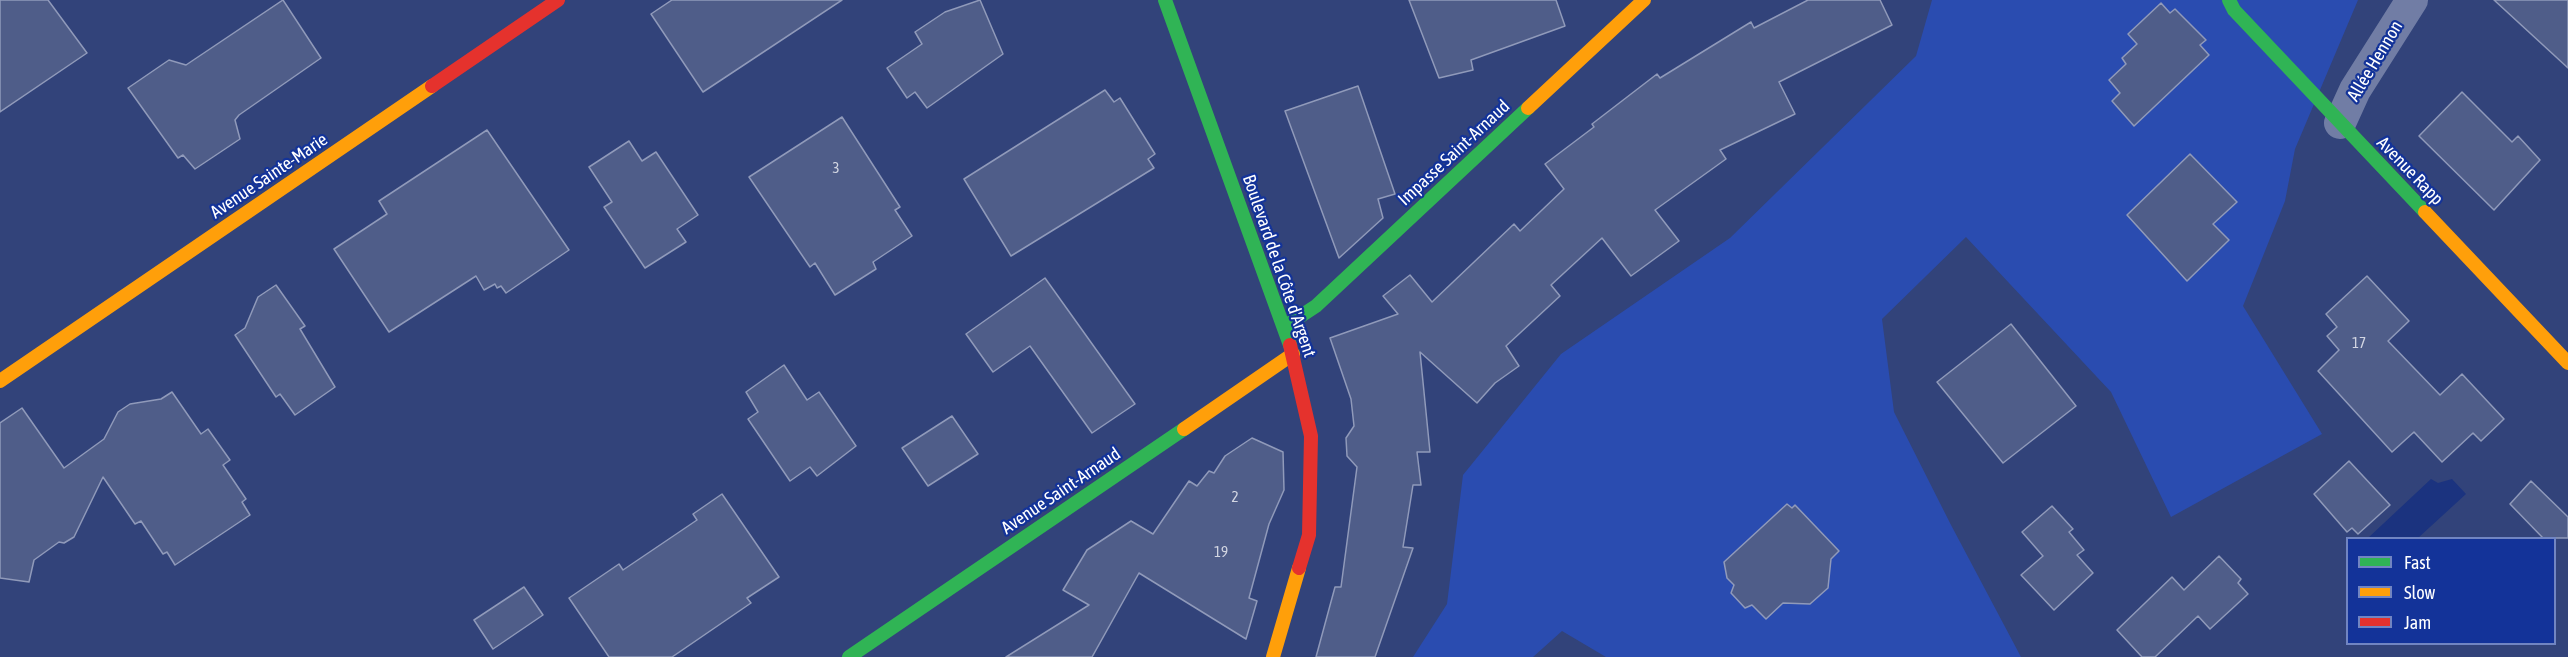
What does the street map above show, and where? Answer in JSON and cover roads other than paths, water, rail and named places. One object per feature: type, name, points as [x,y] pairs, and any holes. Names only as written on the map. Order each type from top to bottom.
[{"type":"street","name":"Avenue Sainte-Marie","points":[[0,381],[558,0]]},
{"type":"street","name":"Boulevard de la Côte d'Argent","points":[[1165,0],[1284,327],[1293,354],[1311,436],[1309,535],[1273,657]]},
{"type":"street","name":"Impasse Saint-Arnaud","points":[[1284,327],[1316,306],[1644,0]]},
{"type":"street","name":"Avenue Rapp","points":[[2229,0],[2234,10],[2568,363]]},
{"type":"street","name":"Allée Hennon","points":[[2340,123],[2355,90],[2412,0]]},
{"type":"street","name":"Avenue Saint-Arnaud","points":[[849,657],[1293,354]]}]
